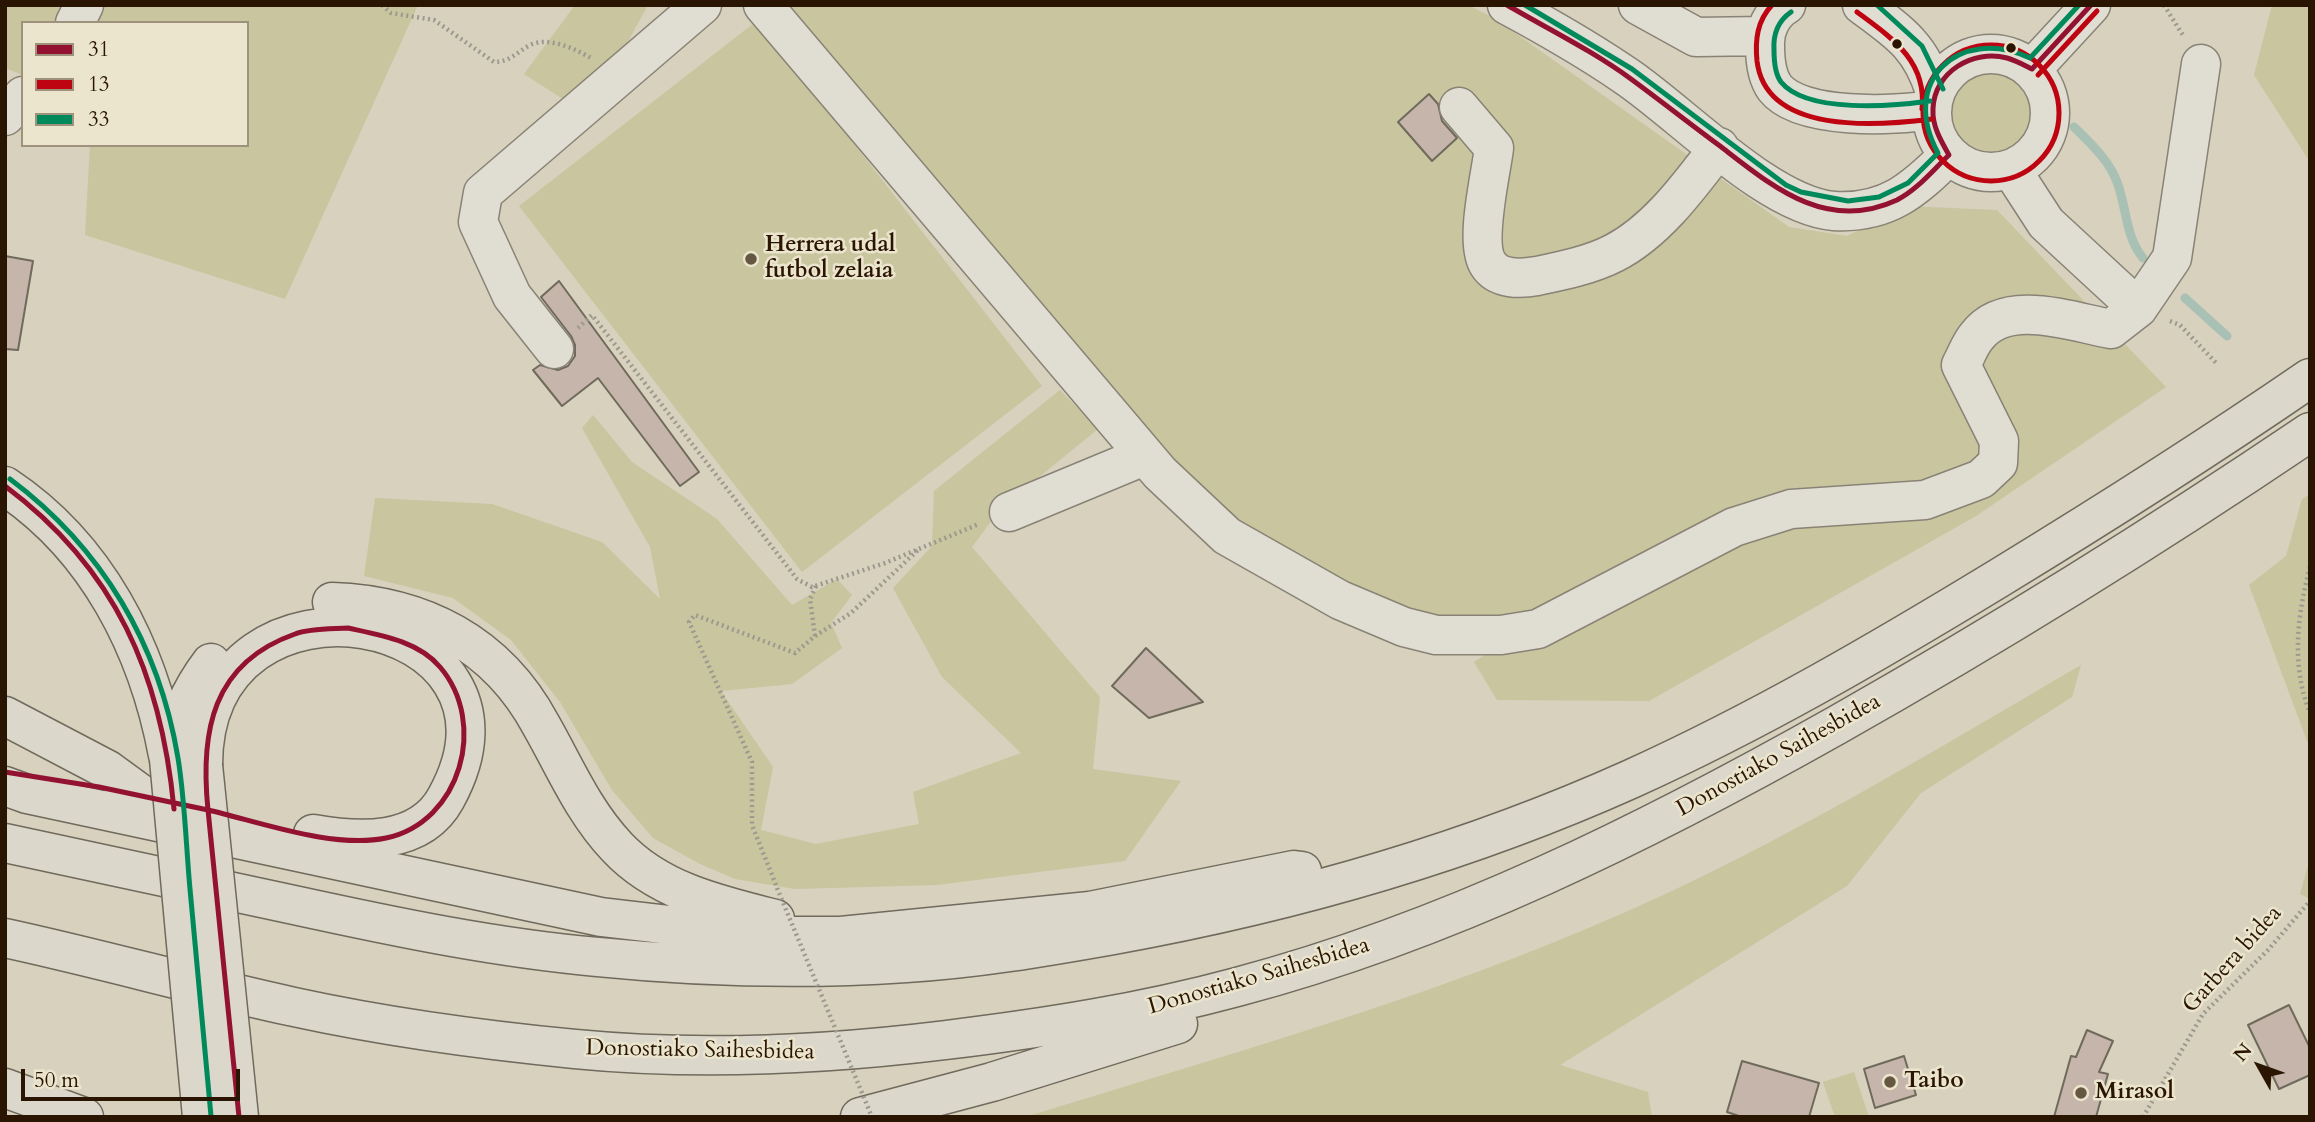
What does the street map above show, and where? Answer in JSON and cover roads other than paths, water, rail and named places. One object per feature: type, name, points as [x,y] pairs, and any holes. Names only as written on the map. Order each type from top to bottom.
[{"type":"highway","name":"Donostiako Saihesbidea","points":[[5,843],[414,930],[596,957],[745,965],[907,963],[1047,947],[1243,909],[1353,880],[1554,811],[1632,778],[1753,720],[1893,642],[2108,511],[2310,379]]},
{"type":"highway","name":"Donostiako Saihesbidea","points":[[5,938],[295,1007],[452,1034],[579,1050],[688,1054],[831,1052],[1034,1029],[1140,1011],[1243,986],[1372,944],[1509,890],[1651,825],[1912,682],[2142,542],[2310,432]]},
{"type":"highway","points":[[5,486],[57,528],[93,569],[136,644],[160,712],[186,762],[202,1117]]},
{"type":"highway","points":[[239,1117],[186,762],[174,732],[197,681],[229,640],[273,613],[303,604],[332,602],[390,607],[446,628],[494,662],[517,688],[541,723],[590,814],[618,848],[649,874],[686,892],[728,907],[841,936]]},
{"type":"highway","points":[[5,772],[145,797],[351,841],[403,834],[424,822],[444,802],[459,774],[467,743],[466,716],[458,691],[444,672],[409,644],[359,628],[304,629],[264,645],[230,676],[210,713],[203,737],[186,762]]},
{"type":"highway","points":[[5,716],[108,770],[145,797]]},
{"type":"highway","points":[[5,786],[27,794],[601,917],[677,928],[764,936],[841,936],[1090,911],[1294,870],[1353,880]]},
{"type":"highway","points":[[860,1117],[992,1082],[1186,1021],[1243,986]]},
{"type":"highway","points":[[5,1088],[84,1117]]},
{"type":"street","points":[[76,21],[84,5]]},
{"type":"street","points":[[554,349],[512,296],[478,222],[483,193],[702,5]]},
{"type":"street","points":[[763,5],[1140,454],[1227,536],[1340,600],[1404,627],[1436,635],[1513,633],[1538,629],[1734,527],[1791,509],[1925,500],[1981,479],[1997,463],[1998,441],[1961,365],[1977,334],[2002,317],[2035,315],[2111,329],[2138,309],[2172,258],[2201,64]]},
{"type":"street","points":[[1507,5],[1627,76],[1782,193],[1811,207],[1834,211],[1861,210],[1892,202],[1914,189],[1949,155]]},
{"type":"street","points":[[1638,5],[1696,37],[1775,21],[1765,62],[1775,88],[1793,102],[1880,116],[1933,101],[1946,74],[1959,62],[1978,55],[1997,54],[2015,58],[2032,69],[2047,95],[2049,125],[2042,144],[2029,159],[2011,169],[1995,173],[1978,172],[1962,166],[1939,142],[1933,101],[1928,68],[1910,41],[1862,5]]},
{"type":"street","points":[[2032,69],[2091,5]]},
{"type":"street","points":[[5,116],[21,98]]},
{"type":"street","points":[[1459,107],[1494,148],[1482,242],[1488,264],[1501,275],[1524,278],[1559,272],[1614,253],[1650,225],[1689,187],[1719,147]]},
{"type":"street","points":[[2011,169],[2046,223],[2138,309]]},
{"type":"street","points":[[1009,512],[1132,461],[1140,454]]},
{"type":"waterway","points":[[2074,127],[2099,152],[2114,174],[2133,241],[2143,258]]},
{"type":"waterway","points":[[2185,298],[2227,336]]},
{"type":"place","name":"Herrera udal futbol zelaia","points":[[751,259]]},
{"type":"place","name":"Taibo","points":[[1890,1082]]},
{"type":"place","name":"Mirasol","points":[[2081,1093]]}]
